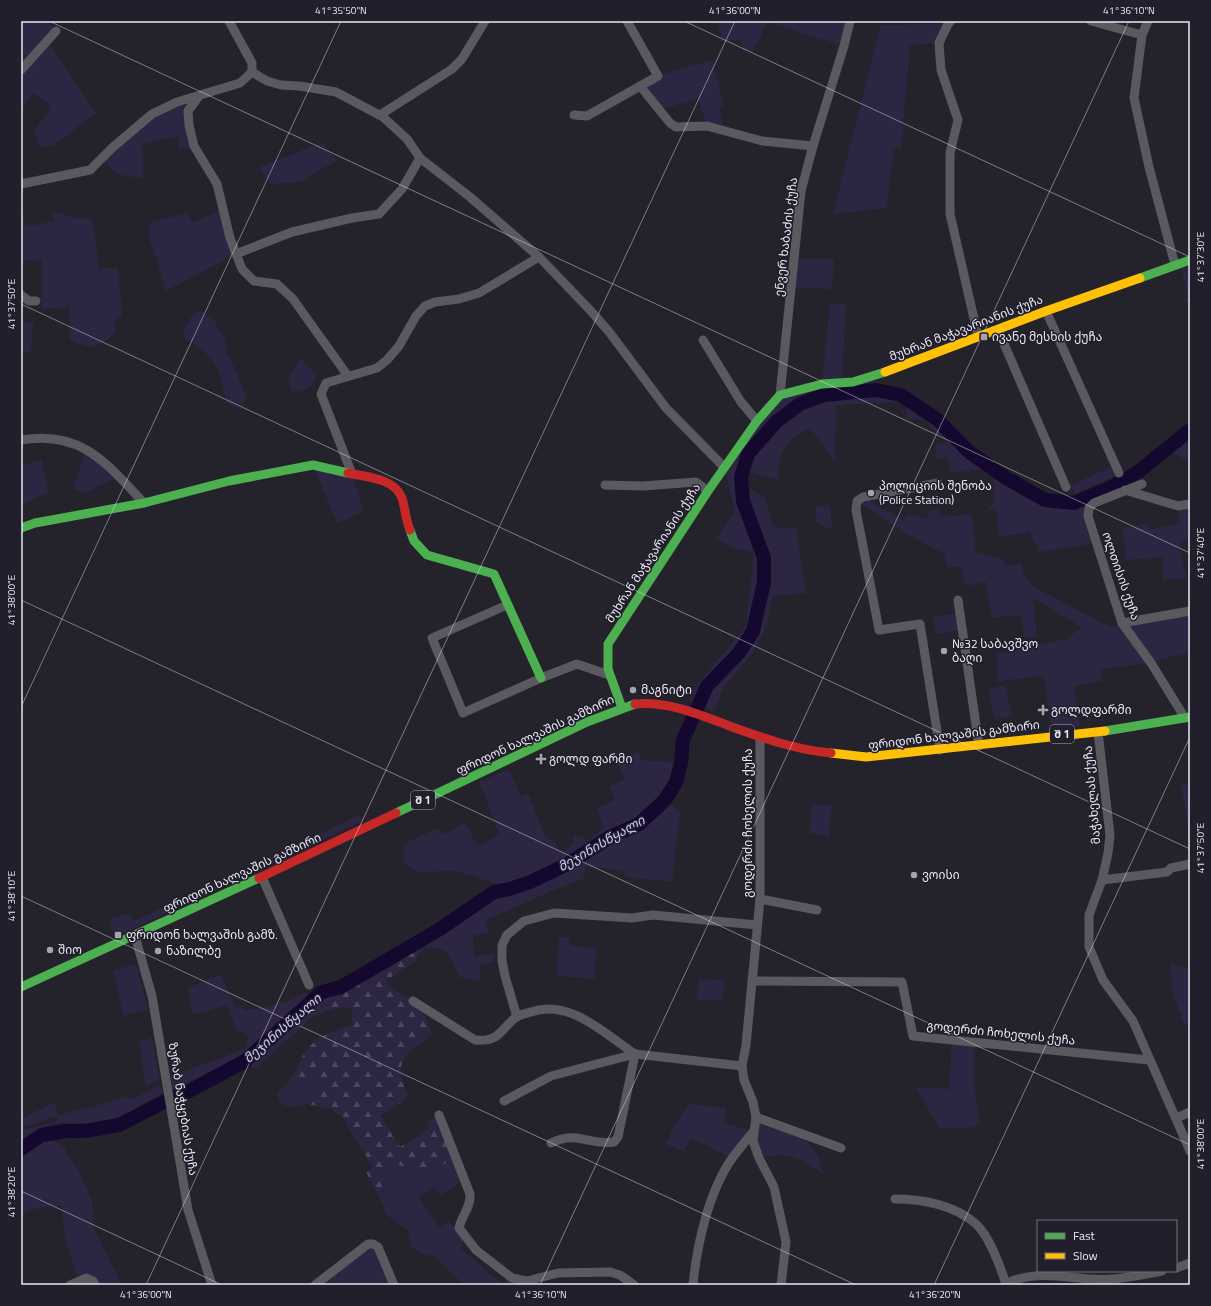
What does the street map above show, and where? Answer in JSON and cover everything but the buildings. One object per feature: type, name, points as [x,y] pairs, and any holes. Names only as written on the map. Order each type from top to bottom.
[{"type":"main road","name":"მუხრან მაჭავარიანის ქუჩა","points":[[622,708],[609,675],[605,654],[608,644],[724,467],[757,421],[780,395],[822,384],[852,382],[872,377],[978,336],[1190,260]]},
{"type":"main road","points":[[21,528],[35,523],[144,503],[229,482],[313,465],[384,481],[395,487],[402,498],[406,519],[414,541],[427,555],[494,574],[541,678]]},
{"type":"main road","name":"ფრიდონ ხალვაშის გამზირი","points":[[21,987],[262,877],[587,722],[622,708],[637,704],[677,708],[760,736],[817,752],[841,756],[866,757],[979,746],[1027,738],[1098,732],[1188,718]]},
{"type":"street","points":[[21,184],[90,170],[112,148],[152,114],[177,102],[240,83],[252,72],[252,63],[229,21]]},
{"type":"street","points":[[380,115],[452,69],[462,59],[485,21]]},
{"type":"street","points":[[574,115],[587,116],[658,76],[627,21]]},
{"type":"street","name":"ენვერ ხაბაძის ქუჩა","points":[[780,395],[801,191],[850,21]]},
{"type":"street","points":[[1091,21],[1142,35]]},
{"type":"street","points":[[1148,21],[1142,35],[1134,98],[1149,168],[1175,265]]},
{"type":"street","points":[[948,22],[939,43],[941,70],[958,120],[950,153],[950,214],[978,336]]},
{"type":"street","points":[[21,70],[56,31]]},
{"type":"street","points":[[252,72],[267,81],[281,86],[299,86],[336,92],[380,115],[407,139],[420,158],[470,197],[539,257],[605,328],[666,408],[724,467]]},
{"type":"street","points":[[640,86],[670,123],[676,127],[707,126],[762,141],[813,146]]},
{"type":"street","points":[[198,96],[188,110],[189,125],[194,146],[217,184],[230,238],[242,269],[254,281],[277,284],[293,299],[348,376]]},
{"type":"street","points":[[236,254],[292,232],[352,218],[379,214],[402,190],[420,158]]},
{"type":"street","points":[[352,474],[321,394],[326,383],[377,368],[387,360],[399,346],[416,316],[425,306],[435,302],[459,300],[479,293],[539,257]]},
{"type":"street","points":[[21,295],[29,301],[36,301]]},
{"type":"street","points":[[1046,311],[1119,473]]},
{"type":"street","points":[[998,330],[1066,487]]},
{"type":"street","points":[[703,340],[741,402],[757,421]]},
{"type":"street","points":[[21,440],[50,439],[68,441],[86,449],[104,461],[144,503]]},
{"type":"street","points":[[605,485],[643,486],[696,482],[708,491]]},
{"type":"street","points":[[938,483],[861,495],[857,502],[856,510],[880,630],[920,624],[940,750]]},
{"type":"street","name":"ოლთისის ქუჩა","points":[[1142,484],[1094,503],[1089,508],[1088,516],[1122,624],[1151,663],[1188,718]]},
{"type":"street","points":[[1125,490],[1178,506],[1190,504]]},
{"type":"street","points":[[958,600],[979,746]]},
{"type":"street","points":[[507,605],[432,638],[463,713],[541,678],[577,664],[609,675]]},
{"type":"street","points":[[1122,624],[1190,611]]},
{"type":"street","name":"მაჭახელას ქუჩა","points":[[1098,732],[1110,835],[1102,880],[1089,915],[1089,947],[1103,980],[1133,1021],[1190,1151]]},
{"type":"street","name":"გოდერძი ჩოხელის ქუჩა","points":[[760,736],[760,899],[746,1045],[742,1066],[744,1080],[753,1102],[756,1117],[754,1141],[759,1158],[774,1187],[786,1242],[781,1285]]},
{"type":"street","points":[[1102,880],[1168,872],[1171,868],[1190,864]]},
{"type":"street","points":[[262,877],[309,985]]},
{"type":"street","points":[[760,899],[817,910]]},
{"type":"street","points":[[517,1017],[505,976],[502,960],[502,945],[507,935],[524,921],[554,913],[632,918],[653,915],[757,925]]},
{"type":"street","name":"ზურაბ ნაჭყებიას ქუჩა","points":[[135,936],[152,996],[188,1210],[212,1285]]},
{"type":"street","name":"გოდერძი ჩოხელის ქუჩა","points":[[752,981],[902,982],[913,1036],[1149,1060]]},
{"type":"street","points":[[413,1001],[475,1040],[488,1041],[501,1033],[517,1017],[536,1010],[554,1008],[576,1014],[635,1054]]},
{"type":"street","points":[[551,1143],[561,1138],[575,1136],[606,1143],[614,1142],[618,1137],[635,1054]]},
{"type":"street","points":[[504,1101],[551,1076],[635,1054],[742,1066]]},
{"type":"street","points":[[1176,1118],[1190,1112]]},
{"type":"street","points":[[439,1115],[470,1194],[470,1201],[459,1228],[476,1250],[512,1278],[527,1281],[558,1273],[610,1272],[620,1275],[634,1285]]},
{"type":"street","points":[[756,1117],[841,1148]]},
{"type":"street","points":[[693,1285],[697,1256],[709,1204],[732,1158],[754,1131]]},
{"type":"street","points":[[896,1200],[916,1199],[938,1205],[958,1213],[976,1224],[989,1243],[1006,1284],[1016,1279],[1037,1275],[1092,1280],[1113,1280],[1157,1272]]},
{"type":"street","points":[[315,1285],[368,1244],[378,1246],[394,1285]]},
{"type":"street","points":[[1177,1268],[1190,1263]]},
{"type":"street","points":[[70,1285],[86,1278],[94,1281],[94,1285]]},
{"type":"green space","points":[[21,21],[48,21],[56,31],[47,41],[96,113],[54,145],[40,148],[34,131],[52,107],[34,93],[21,109]]},
{"type":"green space","points":[[717,21],[844,21],[844,46],[767,22],[754,50],[743,52],[741,39],[723,41]]},
{"type":"green space","points":[[948,24],[939,43],[910,45],[901,149],[894,149],[886,208],[833,214],[881,25]]},
{"type":"green space","points":[[712,60],[724,106],[719,107],[725,131],[707,126],[698,98],[660,110],[640,86],[658,76]]},
{"type":"green space","points":[[191,99],[188,111],[194,146],[179,150],[178,136],[142,144],[143,178],[124,176],[111,169],[102,159],[152,114]]},
{"type":"green space","points":[[323,142],[336,161],[300,182],[270,184],[259,167]]},
{"type":"green space","points":[[21,209],[26,227],[54,221],[52,211],[73,218],[92,218],[99,268],[118,268],[122,315],[114,321],[116,332],[99,345],[90,347],[70,339],[70,307],[42,309],[42,261],[21,260]]},
{"type":"green space","points":[[223,210],[236,254],[166,291],[152,245],[148,238],[150,222],[188,213],[192,223]]},
{"type":"green space","points":[[793,259],[834,259],[832,289],[791,288]]},
{"type":"green space","points":[[1190,266],[1190,303],[1184,300],[1188,295],[1181,269]]},
{"type":"green space","points":[[830,304],[846,304],[842,383],[872,377],[876,390],[901,395],[938,420],[968,451],[1006,478],[1045,500],[1074,503],[1088,498],[1097,543],[1038,552],[1038,546],[1033,542],[1030,532],[999,537],[996,509],[986,512],[994,502],[994,478],[980,469],[951,473],[947,457],[936,459],[936,445],[948,442],[923,420],[906,419],[907,407],[900,402],[836,405],[835,462],[810,428],[795,437],[785,448],[779,462],[779,479],[764,477],[756,473],[748,472],[749,488],[765,498],[773,525],[782,529],[796,527],[806,593],[773,596],[769,616],[762,636],[753,652],[724,687],[714,712],[690,701],[697,685],[746,626],[754,552],[733,548],[716,538],[735,512],[724,467],[780,395],[822,384]]},
{"type":"green space","points":[[199,310],[214,320],[225,340],[227,352],[247,396],[243,404],[237,408],[226,402],[221,379],[209,356],[183,337],[188,322]]},
{"type":"green space","points":[[34,322],[30,352],[21,352],[21,323]]},
{"type":"green space","points":[[301,358],[317,375],[312,385],[300,392],[291,390],[289,376]]},
{"type":"green space","points":[[1190,430],[1190,457],[1186,460],[1167,449]]},
{"type":"green space","points":[[86,449],[119,477],[84,493],[73,488]]},
{"type":"green space","points":[[42,460],[48,493],[21,505],[21,463],[22,465]]},
{"type":"green space","points":[[313,465],[352,474],[364,511],[337,523]]},
{"type":"green space","points":[[1112,466],[1115,476],[1076,493],[1069,486]]},
{"type":"green space","points":[[863,497],[904,521],[908,514],[927,519],[930,510],[939,509],[941,517],[972,514],[976,553],[1003,559],[1005,566],[1022,564],[1023,574],[1034,587],[1110,627],[1190,611],[1190,651],[1151,663],[1100,669],[1102,681],[1074,686],[1080,726],[1051,729],[1044,676],[998,681],[996,654],[1066,639],[1082,627],[1033,598],[1037,637],[1025,638],[1020,615],[992,618],[986,582],[966,586],[961,567],[947,567],[944,554],[895,527],[857,501]]},
{"type":"green space","points":[[830,504],[832,528],[824,527],[817,523],[815,507]]},
{"type":"green space","points":[[1190,504],[1190,537],[1180,541],[1182,562],[1187,578],[1163,580],[1163,557],[1126,560],[1122,528],[1148,524],[1149,530],[1180,523],[1178,506]]},
{"type":"green space","points":[[960,613],[962,630],[936,634],[933,617]]},
{"type":"green space","points":[[1005,685],[1012,716],[995,720],[988,689]]},
{"type":"green space","points":[[640,752],[641,760],[681,763],[676,782],[665,800],[680,813],[672,882],[625,877],[624,871],[586,866],[583,879],[551,891],[485,921],[489,932],[473,936],[474,956],[493,954],[493,962],[480,965],[480,981],[460,977],[446,952],[435,948],[404,950],[440,929],[494,892],[496,884],[454,871],[417,871],[404,863],[403,844],[438,828],[442,835],[466,823],[477,846],[500,835],[479,782],[509,769],[521,796],[528,793],[546,838],[554,842],[560,850],[565,852],[573,844],[573,835],[583,837],[586,842],[604,828],[597,808],[615,801],[609,787],[625,779],[616,760]]},
{"type":"green space","points":[[1181,785],[1190,785],[1190,836]]},
{"type":"green space","points":[[811,805],[831,805],[829,836],[810,833]]},
{"type":"green space","points":[[358,816],[364,820],[114,938],[109,919],[130,913],[134,921]]},
{"type":"green space","points":[[559,937],[569,938],[570,946],[596,948],[595,979],[557,976]]},
{"type":"green space","points":[[423,949],[414,962],[386,981],[389,986],[409,998],[420,1008],[432,1034],[404,1059],[401,1073],[408,1095],[399,1104],[380,1115],[400,1147],[429,1129],[427,1122],[439,1115],[456,1160],[426,1171],[392,1164],[384,1171],[382,1185],[386,1198],[385,1214],[383,1205],[366,1172],[373,1168],[342,1116],[330,1109],[308,1104],[320,1097],[323,1086],[317,1077],[303,1079],[295,1073],[304,1053],[310,1046],[331,1032],[352,1025],[352,1008],[339,1007],[315,1015],[255,1069],[245,1061],[322,992],[341,987],[404,950]]},
{"type":"green space","points":[[136,964],[148,1009],[124,1016],[113,970]]},
{"type":"green space","points":[[1170,964],[1190,968],[1190,1024],[1185,1026],[1173,995]]},
{"type":"green space","points":[[221,974],[235,1005],[247,1010],[291,1000],[306,992],[311,1003],[245,1061],[245,1057],[172,1093],[168,1077],[245,1049],[248,1039],[247,1034],[236,1030],[227,1005],[193,1015],[187,988]]},
{"type":"green space","points":[[699,979],[724,980],[723,1001],[697,999]]},
{"type":"green space","points":[[152,1038],[160,1080],[146,1086],[139,1042]]},
{"type":"green space","points":[[952,1040],[974,1043],[974,1085],[980,1124],[955,1129],[939,1127],[915,1087],[949,1089]]},
{"type":"green space","points":[[295,1073],[303,1079],[317,1077],[323,1086],[320,1097],[305,1105],[296,1107],[291,1107],[280,1103],[277,1094]]},
{"type":"green space","points":[[158,1085],[163,1091],[158,1096],[145,1102],[125,1117],[89,1123],[57,1123],[38,1129],[21,1140],[21,1120],[53,1102],[60,1115],[125,1097],[133,1099]],"holes":[[[57,1116],[58,1119],[55,1122],[27,1129],[21,1128]]]},
{"type":"green space","points":[[689,1104],[727,1108],[723,1123],[754,1131],[756,1117],[782,1125],[792,1130],[811,1145],[818,1157],[824,1175],[808,1164],[794,1157],[778,1155],[759,1158],[754,1132],[732,1158],[691,1138],[684,1151],[666,1144],[673,1127]]},
{"type":"green space","points":[[46,1137],[65,1147],[67,1154],[79,1171],[92,1201],[94,1229],[122,1285],[101,1285],[87,1273],[77,1276],[66,1242],[61,1205],[34,1209],[21,1214],[21,1152]]},
{"type":"green space","points":[[456,1160],[464,1179],[442,1195],[434,1187],[419,1197],[440,1228],[447,1222],[459,1228],[464,1237],[461,1249],[501,1283],[512,1278],[539,1278],[541,1285],[464,1285],[434,1256],[421,1253],[411,1247],[409,1231],[385,1214],[386,1198],[382,1185],[384,1171],[393,1164],[426,1171]]},
{"type":"green space","points":[[373,1244],[394,1285],[322,1285]]},
{"type":"waterway","name":"მეჯინისწყალი","points":[[21,1149],[42,1135],[65,1131],[85,1131],[119,1125],[189,1091],[245,1061],[322,992],[341,987],[440,929],[494,892],[510,889],[530,882],[566,865],[610,837],[639,824],[665,800],[676,782],[681,763],[683,740],[707,686],[739,653],[753,631],[764,582],[764,558],[743,501],[741,477],[748,454],[776,422],[800,404],[824,395],[876,390],[901,395],[938,420],[968,451],[1006,478],[1045,500],[1074,503],[1110,488],[1138,472],[1190,430]]},
{"type":"traffic: fast","points":[[1140,278],[1190,260]]},
{"type":"traffic: fast","points":[[622,708],[608,669],[608,644],[708,491],[757,421],[780,395],[822,384],[853,382],[885,372]]},
{"type":"traffic: fast","points":[[21,528],[35,523],[144,503],[229,481],[313,465],[348,473]]},
{"type":"traffic: fast","points":[[410,530],[414,541],[427,555],[494,574],[541,678]]},
{"type":"traffic: fast","points":[[396,813],[587,722],[635,704]]},
{"type":"traffic: fast","points":[[1105,731],[1190,717]]},
{"type":"traffic: fast","points":[[21,987],[259,878]]},
{"type":"traffic: slow","points":[[885,372],[1046,311],[1140,278]]},
{"type":"traffic: slow","points":[[831,753],[866,757],[1105,731]]},
{"type":"traffic: jam","points":[[348,473],[371,477],[392,485],[401,496],[410,530]]},
{"type":"traffic: jam","points":[[635,704],[659,704],[671,706],[778,742],[804,749],[831,753]]},
{"type":"traffic: jam","points":[[259,878],[396,813]]},
{"type":"place","name":"ივანე მესხის ქუჩა","points":[[984,337]]},
{"type":"place","name":"პოლიციის შენობა (Police Station)","points":[[871,493]]},
{"type":"place","name":"№32 საბავშვო ბაღი","points":[[944,651]]},
{"type":"place","name":"მაგნიტი","points":[[633,690]]},
{"type":"place","name":"გოლდფარმი","points":[[1043,710]]},
{"type":"place","name":"გოლდ ფარმი","points":[[541,759]]},
{"type":"place","name":"ვოისი","points":[[914,875]]},
{"type":"place","name":"ფრიდონ ხალვაშის გამზ.","points":[[118,935]]},
{"type":"place","name":"შიო","points":[[50,950]]},
{"type":"place","name":"ნაზილბე","points":[[158,951]]}]
